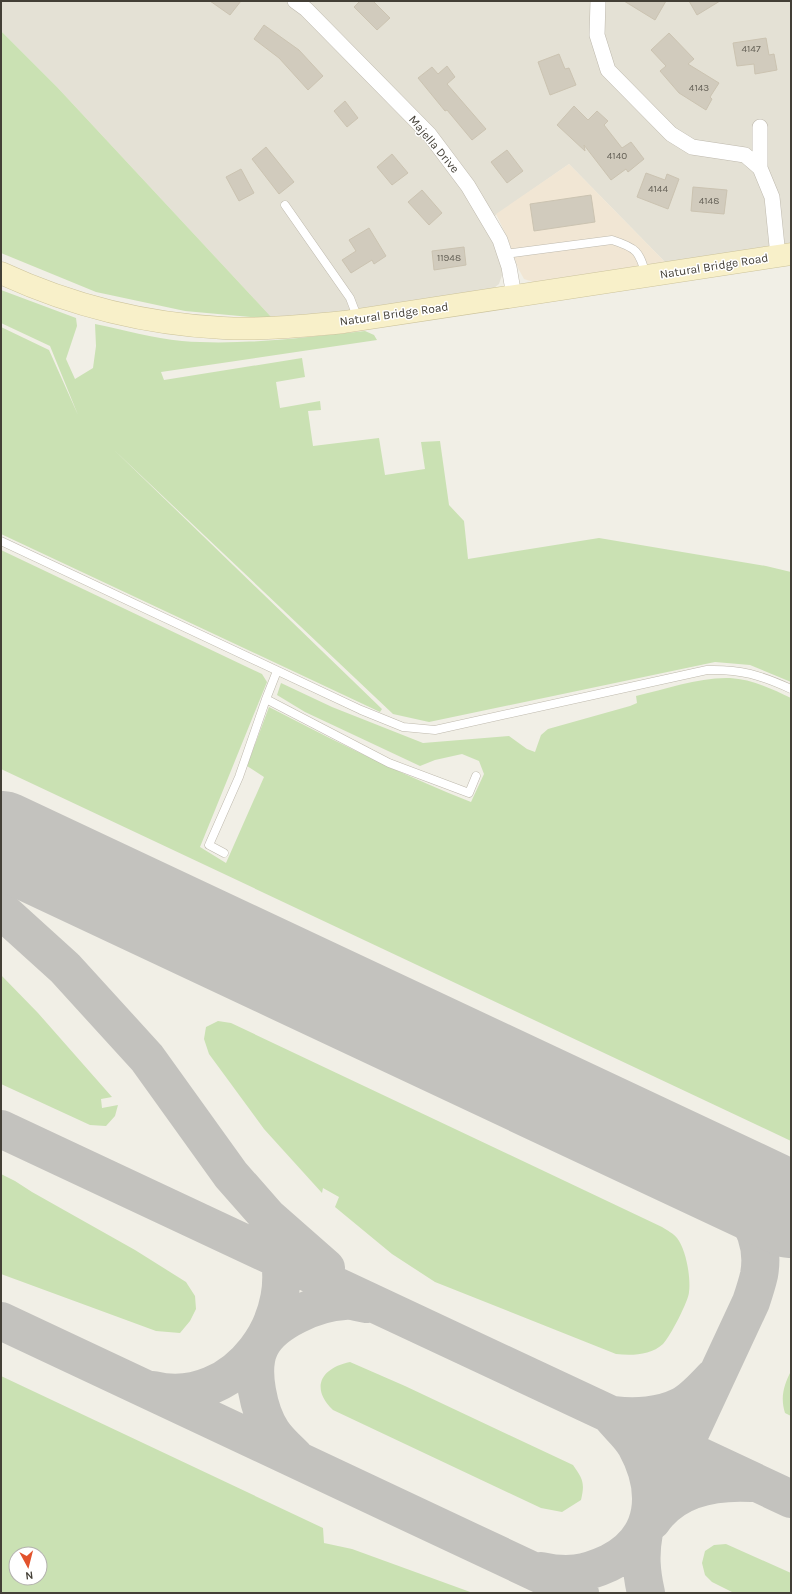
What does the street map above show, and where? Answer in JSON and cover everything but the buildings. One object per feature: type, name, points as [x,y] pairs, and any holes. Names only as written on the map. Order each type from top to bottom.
[{"type":"main road","name":"Natural Bridge Road","points":[[1,273],[33,288],[97,308],[161,322],[223,328],[280,328],[358,320],[785,255]]},
{"type":"street","points":[[598,1],[596,35],[608,70],[671,134],[692,147],[745,155],[760,168]]},
{"type":"street","name":"Majella Drive","points":[[305,4],[429,134],[468,186],[500,240],[509,267],[514,296]]},
{"type":"street","points":[[760,127],[760,168],[772,197],[785,255]]},
{"type":"lane","points":[[285,205],[350,298],[358,320]]},
{"type":"lane","points":[[505,254],[612,240],[627,244],[640,256],[646,276]]},
{"type":"lane","points":[[1,542],[277,671],[403,727],[435,730],[707,670],[731,669],[754,674],[791,689]]},
{"type":"lane","points":[[224,853],[209,845],[239,777],[266,698],[277,671]]},
{"type":"lane","points":[[266,698],[389,762],[469,793],[476,776]]},
{"type":"shaded area","points":[[1,1],[791,1],[791,245],[665,262],[569,164],[483,224],[495,245],[503,272],[499,284],[489,292],[305,318],[273,319],[57,87],[1,31]]},
{"type":"shaded area","points":[[569,164],[665,262],[533,282],[524,279],[496,214]]},
{"type":"green space","points":[[1,31],[57,87],[273,319],[185,311],[96,292],[1,253]]},
{"type":"green space","points":[[1,290],[76,318],[77,326],[66,359],[75,379],[93,368],[96,346],[95,324],[160,338],[204,342],[250,342],[365,331],[374,335],[377,340],[161,372],[164,380],[302,358],[305,377],[276,382],[280,408],[320,401],[321,410],[308,411],[313,446],[379,438],[385,475],[425,469],[421,442],[440,441],[449,505],[464,521],[468,559],[599,538],[766,566],[791,572],[791,682],[750,665],[715,662],[429,722],[393,714],[112,448],[382,709],[380,712],[1,534],[1,327],[49,350],[78,415],[50,346],[1,323]]},
{"type":"green space","points":[[1,550],[262,674],[267,682],[200,847],[226,863],[264,777],[247,766],[269,707],[368,757],[471,802],[484,774],[479,761],[462,754],[435,760],[420,766],[305,712],[277,695],[281,683],[332,707],[423,743],[509,736],[527,749],[535,752],[541,735],[548,729],[630,706],[637,703],[636,696],[695,681],[718,678],[746,680],[791,698],[791,1141],[1,769]]},
{"type":"green space","points":[[1,975],[38,1013],[112,1097],[101,1099],[102,1108],[118,1105],[115,1116],[106,1126],[90,1125],[1,1084]]},
{"type":"green space","points":[[218,1021],[231,1023],[670,1232],[677,1238],[683,1249],[687,1264],[689,1292],[683,1310],[666,1340],[658,1348],[647,1353],[635,1355],[616,1354],[435,1282],[392,1254],[335,1207],[339,1197],[323,1188],[322,1193],[264,1129],[209,1054],[204,1039],[206,1027]]},
{"type":"green space","points":[[1,1174],[135,1250],[186,1282],[195,1296],[196,1309],[190,1321],[180,1333],[156,1331],[1,1274]]},
{"type":"green space","points":[[350,1362],[405,1386],[573,1465],[579,1474],[583,1485],[581,1500],[562,1512],[541,1508],[333,1410],[326,1402],[322,1394],[322,1380],[332,1369]]},
{"type":"green space","points":[[791,1371],[791,1416],[785,1413],[783,1396],[786,1381]]},
{"type":"green space","points":[[1,1376],[323,1528],[324,1543],[352,1549],[473,1593],[1,1593]]},
{"type":"green space","points":[[726,1544],[791,1573],[791,1593],[734,1593],[712,1582],[705,1575],[702,1563],[705,1551],[714,1545]]},
{"type":"taxiway","points":[[1,910],[65,968],[147,1058],[231,1175],[268,1217],[326,1268]]},
{"type":"taxiway","points":[[1,1129],[791,1499]]},
{"type":"taxiway","points":[[646,1593],[642,1562],[644,1532],[751,1302],[759,1275],[760,1257],[758,1241],[753,1226],[735,1199],[698,1166]]},
{"type":"taxiway","points":[[153,1390],[183,1392],[211,1385],[236,1371],[256,1350],[271,1325],[279,1297],[281,1269],[274,1240]]},
{"type":"taxiway","points":[[295,1457],[274,1435],[263,1414],[257,1391],[255,1367],[260,1347],[266,1338],[285,1321],[309,1309],[334,1302],[345,1301],[366,1304]]},
{"type":"taxiway","points":[[1,1321],[580,1593]]},
{"type":"taxiway","points":[[614,1415],[631,1416],[657,1414],[681,1406],[698,1393],[714,1377]]},
{"type":"taxiway","points":[[541,1571],[568,1574],[584,1572],[600,1567],[625,1553],[637,1541],[645,1527],[650,1512],[651,1496],[649,1479],[644,1463],[634,1442],[611,1416]]},
{"type":"taxiway","points":[[652,1521],[661,1510],[672,1501],[696,1489],[724,1483],[752,1483]]},
{"type":"runway","points":[[1,839],[791,1210]]}]
